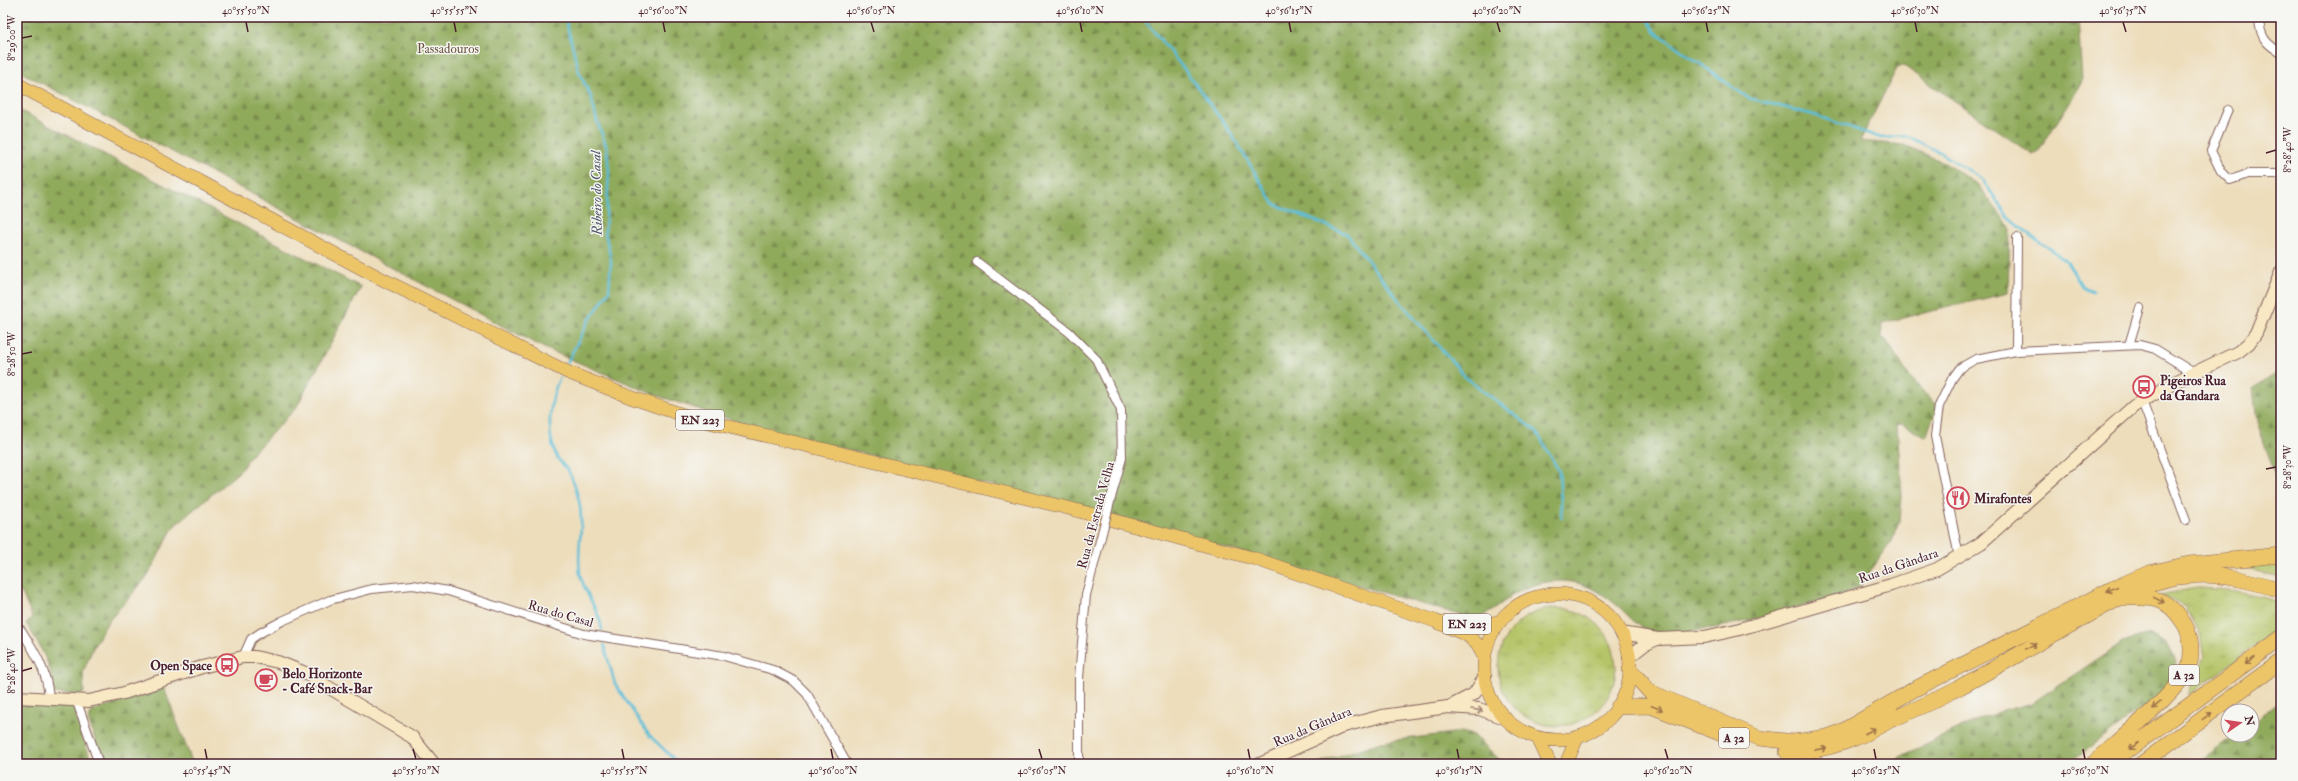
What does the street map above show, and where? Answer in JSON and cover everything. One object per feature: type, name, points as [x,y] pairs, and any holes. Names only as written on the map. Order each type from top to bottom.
[{"type":"highway","name":"A 32","points":[[1630,664],[1650,692],[1759,738],[1776,742],[1794,742],[1827,737],[1841,732],[1884,705],[1991,650],[2149,573],[2189,564],[2281,555]]},
{"type":"highway","name":"A 32","points":[[2189,564],[2227,568],[2281,582]]},
{"type":"highway","name":"A 32","points":[[1618,707],[1651,706],[1756,747],[1774,751],[1794,752],[1829,748],[1851,740],[1888,721],[1920,701],[1997,665],[2153,582],[2188,576],[2224,576],[2281,590]]},
{"type":"highway","name":"A 32","points":[[2092,764],[2176,688],[2189,667],[2191,647],[2186,626],[2174,608],[2153,597],[2121,598]]},
{"type":"highway","name":"A 32","points":[[2109,764],[2281,638]]},
{"type":"highway","points":[[2141,764],[2281,661]]},
{"type":"main road","name":"EN 223","points":[[17,84],[378,277],[567,372],[630,397],[692,418],[1068,508],[1249,557],[1435,621],[1467,635],[1477,644],[1485,658]]},
{"type":"main road","name":"Rua da Gândara","points":[[1621,632],[1658,639],[1704,637],[1736,630],[1891,585],[1937,569],[1959,557],[1982,542],[2142,401],[2177,380],[2238,352],[2249,343],[2263,318],[2281,272]]},
{"type":"main road","points":[[1563,595],[1582,599],[1605,612],[1621,632],[1630,664],[1626,690],[1618,707],[1600,726],[1577,738],[1551,740],[1538,738],[1515,727],[1505,718],[1492,699],[1485,677],[1485,658],[1493,633],[1500,622],[1509,613],[1531,599],[1544,596],[1563,595]]},
{"type":"main road","name":"EN 223","points":[[1435,621],[1470,624],[1500,622]]},
{"type":"main road","name":"Rua da Gândara","points":[[1630,664],[1644,645],[1658,639]]},
{"type":"main road","points":[[17,697],[89,702],[124,693],[202,667],[243,657],[255,657],[278,662],[303,672],[412,737],[434,764]]},
{"type":"main road","name":"Rua da Gândara","points":[[1448,707],[1474,694],[1485,677]]},
{"type":"main road","name":"Rua da Gândara","points":[[1260,764],[1344,726],[1362,720],[1448,707],[1479,709],[1505,718]]},
{"type":"main road","points":[[1538,738],[1550,764]]},
{"type":"main road","points":[[1566,764],[1577,738]]},
{"type":"street","points":[[2259,21],[2260,33],[2265,42],[2281,53]]},
{"type":"street","points":[[2228,110],[2211,151],[2221,171],[2230,180],[2248,174],[2281,174]]},
{"type":"street","points":[[2016,351],[2017,238]]},
{"type":"street","name":"Rua da Estrada Velha","points":[[977,262],[1069,332],[1096,359],[1121,410],[1122,458],[1086,595],[1079,678],[1079,764]]},
{"type":"street","points":[[2129,345],[2140,308]]},
{"type":"street","points":[[1959,557],[1935,436],[1939,406],[1952,379],[1960,368],[1976,358],[2016,351],[2140,345],[2155,349],[2194,373]]},
{"type":"street","points":[[2142,401],[2186,520]]},
{"type":"street","name":"Rua do Casal","points":[[243,657],[252,639],[260,633],[282,621],[330,600],[372,589],[413,585],[448,591],[584,634],[724,656],[773,670],[794,681],[808,694],[847,764]]},
{"type":"street","points":[[21,630],[43,666],[49,684],[50,700]]},
{"type":"street","points":[[78,702],[99,764]]},
{"type":"green space","name":"Passadouros","points":[[17,17],[2078,17],[2082,80],[2080,86],[2038,152],[2033,155],[1904,66],[1898,66],[1860,141],[1904,145],[1943,162],[1978,185],[2010,227],[2008,293],[1882,323],[1881,337],[1886,340],[1909,376],[1936,405],[1936,410],[1926,437],[1902,424],[1897,425],[1902,495],[1900,522],[1892,541],[1859,587],[1846,594],[1745,621],[1689,632],[1665,633],[1643,628],[1599,592],[1584,585],[1568,581],[1547,582],[1530,587],[1513,595],[1490,612],[1478,617],[1460,615],[1122,518],[741,423],[655,395],[542,347],[17,70]]},
{"type":"green space","points":[[17,109],[361,287],[296,408],[251,455],[240,471],[174,526],[147,577],[107,623],[94,646],[83,672],[84,692],[82,695],[54,693],[51,673],[48,665],[26,623],[32,617],[22,593],[17,592]]},
{"type":"green space","points":[[2281,371],[2281,492],[2257,422],[2253,388]]},
{"type":"green space","points":[[2281,561],[2281,577],[2234,566]]},
{"type":"green space","points":[[2197,588],[2239,592],[2281,602],[2281,626],[2188,696],[2191,683],[2205,658],[2201,636],[2186,607],[2160,595]]},
{"type":"green space","points":[[1557,608],[1580,612],[1599,625],[1612,644],[1616,667],[1612,690],[1599,709],[1580,722],[1557,726],[1534,722],[1515,709],[1502,690],[1498,667],[1502,644],[1515,625],[1534,612]]},
{"type":"green space","points":[[2144,635],[2160,640],[2171,651],[2175,658],[2175,674],[2170,684],[2161,694],[2068,764],[1885,764],[1985,716],[2032,703],[2123,642]]},
{"type":"green space","points":[[164,688],[193,764],[103,764],[88,719],[93,711]]},
{"type":"green space","points":[[2281,701],[2281,764],[2197,764],[2225,743],[2260,743],[2260,717]]},
{"type":"green space","points":[[17,704],[73,706],[92,764],[17,764]]},
{"type":"green space","points":[[1461,732],[1474,735],[1504,764],[1315,764],[1381,742]]},
{"type":"waterway","name":"Ribeiro do Casal","points":[[565,17],[579,72],[591,97],[597,121],[607,148],[609,173],[605,232],[611,261],[609,291],[588,322],[567,363]]},
{"type":"waterway","points":[[1142,17],[1188,74],[1230,132],[1274,204],[1347,234],[1397,298],[1467,379],[1536,431],[1559,471],[1562,517]]},
{"type":"waterway","points":[[1646,17],[1656,32],[1748,98],[1814,115],[1881,138],[1907,136],[1943,154],[1982,179],[2008,217],[2031,236],[2065,259],[2083,288],[2092,292]]},
{"type":"waterway","name":"Ribeiro do Casal","points":[[560,377],[551,406],[551,436],[557,457],[569,472],[578,497],[581,510],[579,555],[580,574],[601,623],[602,630]]},
{"type":"waterway","name":"Ribeiro do Casal","points":[[604,645],[615,684],[649,735],[679,764]]},
{"type":"place","name":"Pigeiros Rua da Gandara","points":[[2144,387]]},
{"type":"place","name":"Mirafontes","points":[[1958,498]]},
{"type":"place","name":"Open Space","points":[[227,665]]},
{"type":"place","name":"Belo Horizonte - Café Snack-Bar","points":[[266,680]]}]
